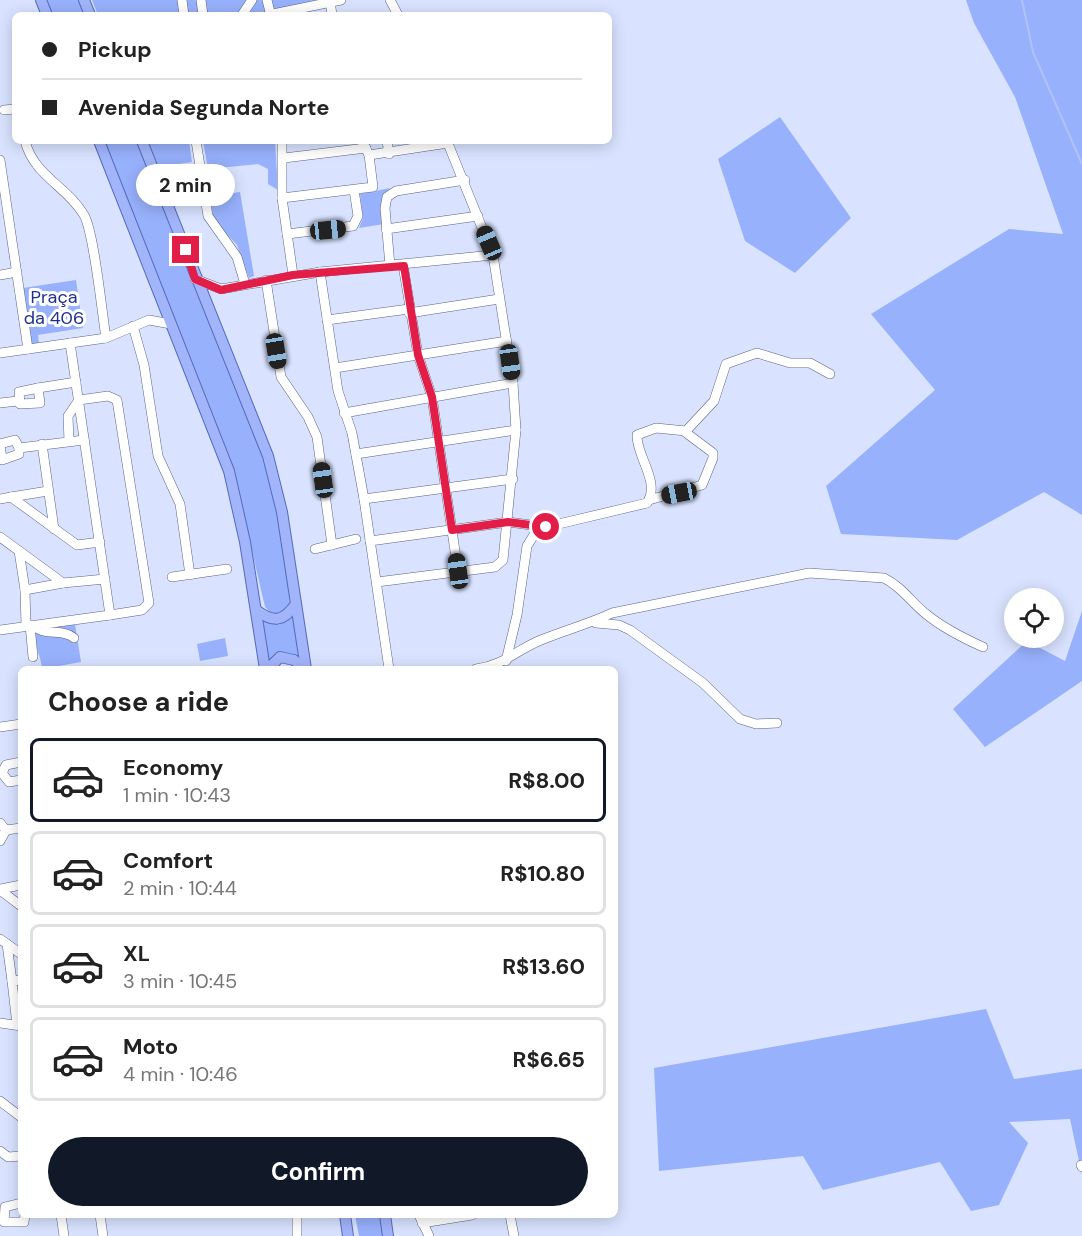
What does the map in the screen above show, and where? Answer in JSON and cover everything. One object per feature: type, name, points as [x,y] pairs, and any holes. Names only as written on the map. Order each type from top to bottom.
[{"type":"main road","points":[[100,144],[229,471],[245,542],[265,666]]},
{"type":"main road","points":[[143,144],[195,279],[268,456],[282,512],[306,666]]},
{"type":"main road","points":[[256,610],[273,620],[279,620],[286,617],[296,604]]},
{"type":"main road","points":[[270,666],[280,657],[294,660],[302,666]]},
{"type":"main road","points":[[345,1218],[348,1236]]},
{"type":"main road","points":[[385,1218],[388,1236]]},
{"type":"street","points":[[269,7],[341,0]]},
{"type":"street","points":[[330,2],[332,12]]},
{"type":"street","points":[[4,110],[12,109]]},
{"type":"street","points":[[26,144],[37,168],[74,202],[88,223],[106,338]]},
{"type":"street","points":[[196,144],[208,216],[214,228],[237,257],[245,284]]},
{"type":"street","points":[[282,144],[282,198],[293,275]]},
{"type":"street","points":[[387,144],[389,154]]},
{"type":"street","points":[[284,158],[366,148],[389,154],[438,144]]},
{"type":"street","points":[[377,582],[499,564],[503,560],[513,479],[516,430],[513,382],[493,255],[449,144]]},
{"type":"street","points":[[282,198],[373,187],[366,148]]},
{"type":"street","points":[[0,160],[28,349]]},
{"type":"street","points":[[390,266],[385,201],[390,194],[465,180]]},
{"type":"street","points":[[287,234],[352,226],[358,216],[354,190]]},
{"type":"street","points":[[386,229],[478,216]]},
{"type":"street","points":[[0,238],[11,236]]},
{"type":"street","points":[[206,306],[221,290],[293,275],[404,266],[493,255]]},
{"type":"street","points":[[404,266],[409,311],[418,355],[432,397],[458,571]]},
{"type":"street","points":[[0,275],[17,272]]},
{"type":"street","points":[[320,272],[335,368],[356,454],[364,499],[389,666]]},
{"type":"street","points":[[195,279],[221,290]]},
{"type":"street","points":[[266,280],[281,377],[308,417],[317,437],[332,544]]},
{"type":"street","points":[[327,320],[499,300]]},
{"type":"street","points":[[149,320],[163,303]]},
{"type":"street","points":[[0,353],[106,338],[149,320],[171,324]]},
{"type":"street","points":[[132,326],[144,365],[158,456],[180,504],[190,575]]},
{"type":"street","points":[[335,368],[507,341]]},
{"type":"street","points":[[70,343],[110,615]]},
{"type":"street","points":[[684,432],[714,401],[724,367],[732,361],[757,353],[790,363],[810,363],[830,374]]},
{"type":"street","points":[[38,388],[39,404],[22,406],[18,400],[19,391],[38,388],[76,382]]},
{"type":"street","points":[[344,412],[513,382]]},
{"type":"street","points":[[0,630],[142,610],[149,603],[119,404],[114,398],[108,396],[79,400],[68,416],[69,441]]},
{"type":"street","points":[[0,403],[18,400]]},
{"type":"street","points":[[370,541],[508,522],[538,527],[555,526],[649,500],[702,485],[713,453],[684,432],[656,428],[643,430],[637,435],[650,480],[649,500]]},
{"type":"street","points":[[356,454],[516,430]]},
{"type":"street","points":[[15,440],[19,448],[17,457],[1,460],[2,442],[15,440]]},
{"type":"street","points":[[19,448],[84,440]]},
{"type":"street","points":[[42,444],[54,529]]},
{"type":"street","points":[[364,499],[513,479]]},
{"type":"street","points":[[0,499],[48,491]]},
{"type":"street","points":[[11,497],[77,545],[100,542]]},
{"type":"street","points":[[506,661],[517,615],[526,546],[538,527]]},
{"type":"street","points":[[0,537],[63,583]]},
{"type":"street","points":[[315,549],[356,539]]},
{"type":"street","points":[[19,551],[33,657]]},
{"type":"street","points":[[172,577],[227,569]]},
{"type":"street","points":[[487,666],[506,661],[540,640],[593,623],[612,613],[809,573],[867,575],[894,583],[926,614],[958,636],[983,647]]},
{"type":"street","points":[[25,590],[105,579]]},
{"type":"street","points":[[593,623],[619,625],[630,630],[703,682],[740,719],[756,724],[777,723]]},
{"type":"street","points":[[30,625],[40,630],[70,635],[74,638]]},
{"type":"street","points":[[0,727],[18,724]]},
{"type":"street","points":[[18,763],[6,765],[1,773],[9,782],[18,780]]},
{"type":"street","points":[[0,841],[3,826],[18,828]]},
{"type":"street","points":[[0,890],[18,886]]},
{"type":"street","points":[[0,890],[18,904]]},
{"type":"street","points":[[4,941],[18,952]]},
{"type":"street","points":[[4,941],[16,981],[18,1011]]},
{"type":"street","points":[[0,1023],[18,1026]]},
{"type":"street","points":[[0,1090],[1,1102],[18,1115]]},
{"type":"street","points":[[0,1151],[4,1158]]},
{"type":"street","points":[[18,1204],[5,1207],[1,1216],[7,1224],[24,1222],[25,1218]]},
{"type":"street","points":[[64,1218],[64,1236]]},
{"type":"street","points":[[100,1218],[103,1236]]},
{"type":"street","points":[[297,1218],[297,1236]]},
{"type":"street","points":[[511,1218],[514,1236]]},
{"type":"street","points":[[420,1219],[429,1236]]},
{"type":"green space","points":[[44,0],[80,0],[85,12],[50,12]]},
{"type":"green space","points":[[92,0],[346,0],[266,12],[97,12]]},
{"type":"green space","points":[[966,0],[1082,0],[1082,515],[1044,492],[957,540],[841,534],[826,486],[935,390],[871,314],[1009,229],[1063,234],[1015,97],[974,23]]},
{"type":"green space","points":[[780,117],[851,218],[795,273],[745,241],[718,159]]},
{"type":"green space","points":[[105,144],[137,144],[267,457],[280,513],[290,603],[288,610],[281,615],[271,613],[265,607],[231,460]]},
{"type":"green space","points":[[149,144],[189,144],[192,162],[159,167]]},
{"type":"green space","points":[[204,144],[275,144],[278,190],[268,184],[268,169],[258,164],[208,169]]},
{"type":"green space","points":[[390,188],[383,195],[384,224],[359,228],[363,218],[360,194]]},
{"type":"green space","points":[[240,192],[254,276],[249,278],[237,245],[214,221],[210,196]]},
{"type":"green space","name":"Praça da 406","points":[[76,280],[83,328],[38,335],[39,344],[32,345],[23,288]]},
{"type":"green space","points":[[1082,611],[1082,681],[985,747],[953,709],[1019,648],[1040,648],[1065,661]]},
{"type":"green space","points":[[294,614],[301,659],[284,653],[268,661],[262,620],[279,625]]},
{"type":"green space","points":[[75,624],[81,662],[41,666],[34,632]]},
{"type":"green space","points":[[225,638],[228,656],[200,661],[197,644]]},
{"type":"green space","points":[[986,1009],[1014,1079],[1082,1069],[1082,1175],[1070,1119],[1009,1122],[1028,1143],[999,1205],[971,1211],[940,1162],[823,1190],[803,1156],[659,1171],[654,1068]]},
{"type":"green space","points":[[356,1218],[381,1218],[384,1236],[359,1236]]},
{"type":"waterway","points":[[1022,0],[1033,52],[1082,164]]},
{"type":"route","points":[[186,250],[195,279],[221,290],[293,275],[404,266],[409,313],[418,355],[432,397],[452,530],[508,522],[546,527]]}]
